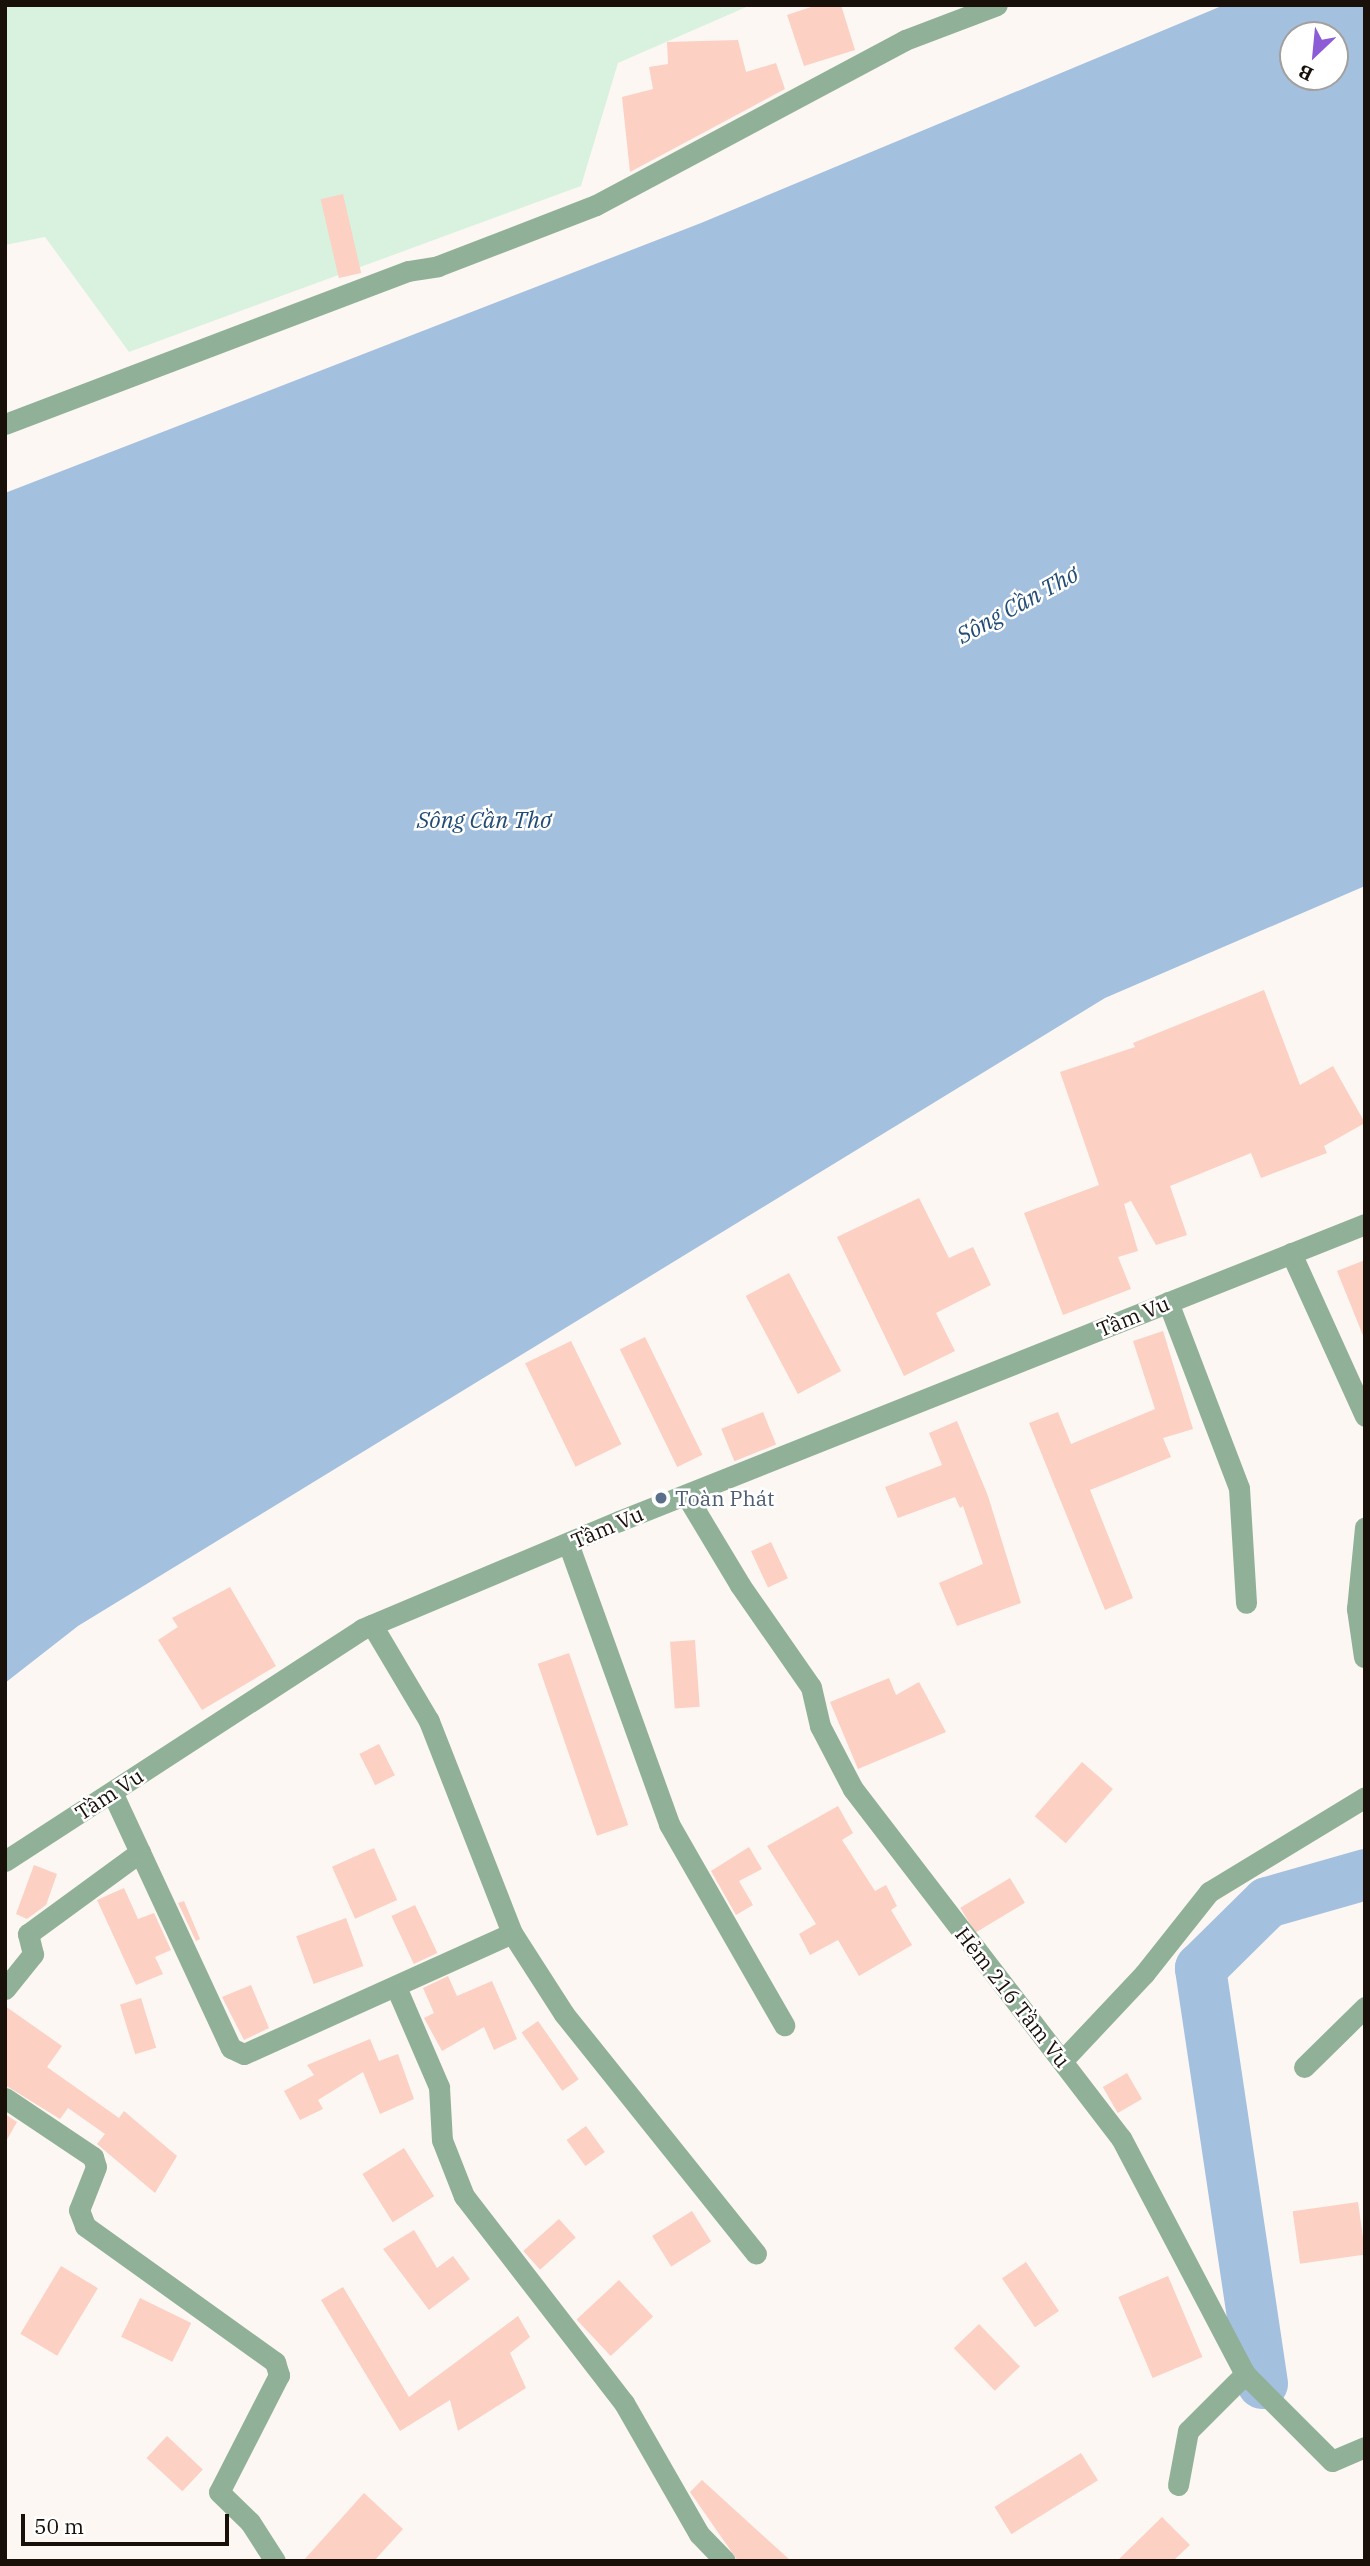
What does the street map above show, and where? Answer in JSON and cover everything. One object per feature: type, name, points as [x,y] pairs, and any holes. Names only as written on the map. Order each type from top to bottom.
[{"type":"street","points":[[5,424],[408,271],[438,265],[611,198],[905,40],[997,5]]},
{"type":"street","name":"Tầm Vu","points":[[5,1861],[372,1625],[685,1495],[1365,1224]]},
{"type":"street","points":[[1291,1253],[1365,1416]]},
{"type":"street","points":[[1168,1302],[1239,1488],[1247,1603]]},
{"type":"street","name":"Hẻm 216 Tầm Vu","points":[[685,1495],[740,1585],[811,1687],[820,1726],[853,1789],[1121,2138],[1245,2374],[1332,2461],[1365,2447]]},
{"type":"street","points":[[1364,1657],[1357,1609],[1365,1527]]},
{"type":"street","points":[[568,1543],[669,1824],[784,2025]]},
{"type":"street","points":[[372,1625],[429,1721],[512,1933],[564,2014],[756,2254]]},
{"type":"street","points":[[112,1792],[231,2048],[244,2054],[512,1933]]},
{"type":"street","points":[[1062,2061],[1143,1974],[1209,1892],[1365,1797]]},
{"type":"street","points":[[5,1989],[33,1954],[29,1934],[140,1852]]},
{"type":"street","points":[[396,1987],[439,2087],[442,2140],[464,2196],[624,2403],[699,2535],[725,2561]]},
{"type":"street","points":[[1304,2067],[1365,2007]]},
{"type":"street","points":[[5,2098],[93,2157],[96,2167],[79,2210],[85,2226],[275,2362],[279,2375],[219,2492],[250,2522],[275,2561]]},
{"type":"street","points":[[1178,2485],[1188,2431],[1245,2374]]},
{"type":"green space","points":[[5,5],[751,5],[618,63],[581,186],[129,352],[45,237],[5,245]]},
{"type":"water","name":"Sông Cần Thơ","points":[[1224,5],[1365,5],[1365,886],[1105,998],[78,1626],[5,1683],[5,493],[701,223]]},
{"type":"building","points":[[817,5],[841,5],[855,50],[804,66],[787,15]]},
{"type":"building","points":[[738,40],[746,72],[776,63],[785,89],[630,172],[622,97],[653,89],[649,67],[668,64],[667,42]]},
{"type":"building","points":[[343,194],[361,273],[339,278],[321,199]]},
{"type":"building","points":[[1264,990],[1300,1085],[1333,1066],[1365,1123],[1324,1146],[1327,1153],[1261,1178],[1251,1153],[1170,1186],[1187,1235],[1156,1245],[1131,1201],[1124,1204],[1138,1251],[1118,1257],[1131,1289],[1063,1315],[1024,1213],[1099,1185],[1060,1072],[1135,1047],[1133,1043]]},
{"type":"building","points":[[919,1198],[949,1258],[973,1247],[991,1285],[936,1313],[955,1351],[904,1376],[837,1237]]},
{"type":"building","points":[[1365,1260],[1365,1338],[1364,1338],[1337,1271]]},
{"type":"building","points":[[789,1273],[841,1371],[798,1394],[746,1296]]},
{"type":"building","points":[[1163,1331],[1193,1429],[1163,1438],[1171,1457],[1090,1490],[1133,1598],[1105,1610],[1029,1423],[1058,1412],[1071,1444],[1155,1409],[1133,1341]]},
{"type":"building","points":[[645,1337],[702,1455],[677,1467],[620,1349]]},
{"type":"building","points":[[571,1341],[621,1444],[576,1467],[525,1363]]},
{"type":"building","points":[[763,1412],[776,1444],[734,1461],[721,1429]]},
{"type":"building","points":[[957,1421],[988,1496],[1021,1603],[957,1626],[939,1583],[983,1564],[963,1506],[960,1508],[955,1497],[898,1518],[885,1487],[942,1465],[929,1433]]},
{"type":"building","points":[[771,1542],[788,1578],[768,1588],[751,1551]]},
{"type":"building","points":[[230,1587],[276,1666],[202,1710],[158,1640],[178,1627],[172,1618]]},
{"type":"building","points":[[695,1640],[700,1707],[675,1709],[670,1642]]},
{"type":"building","points":[[569,1653],[628,1825],[597,1836],[538,1664]]},
{"type":"building","points":[[889,1678],[896,1695],[919,1682],[946,1732],[858,1769],[830,1702]]},
{"type":"building","points":[[379,1744],[395,1775],[375,1785],[359,1754]]},
{"type":"building","points":[[1082,1762],[1113,1789],[1066,1843],[1035,1816]]},
{"type":"building","points":[[838,1806],[853,1833],[842,1840],[875,1891],[886,1885],[897,1906],[891,1910],[912,1945],[859,1976],[838,1940],[810,1955],[799,1934],[816,1924],[767,1846]]},
{"type":"building","points":[[749,1847],[762,1869],[739,1881],[753,1905],[736,1915],[711,1871]]},
{"type":"building","points":[[374,1848],[397,1900],[355,1919],[332,1867]]},
{"type":"building","points":[[34,1865],[57,1874],[46,1905],[27,1919],[16,1914]]},
{"type":"building","points":[[1010,1878],[1025,1903],[975,1933],[960,1908]]},
{"type":"building","points":[[124,1888],[138,1919],[154,1913],[171,1950],[155,1957],[163,1974],[136,1985],[97,1900]]},
{"type":"building","points":[[184,1901],[200,1939],[196,1941],[178,1903]]},
{"type":"building","points":[[415,1905],[437,1953],[414,1964],[391,1916]]},
{"type":"building","points":[[346,1918],[363,1966],[314,1984],[296,1936]]},
{"type":"building","points":[[448,1976],[457,1996],[492,1981],[517,2039],[494,2050],[484,2027],[442,2051],[424,2018],[434,2013],[423,1988]]},
{"type":"building","points":[[251,1985],[269,2028],[244,2040],[222,1997]]},
{"type":"building","points":[[141,1998],[156,2048],[135,2054],[120,2004]]},
{"type":"building","points":[[5,2006],[62,2046],[47,2067],[119,2118],[124,2111],[177,2156],[155,2193],[97,2144],[105,2134],[68,2108],[60,2119],[5,2085]]},
{"type":"building","points":[[538,2021],[579,2079],[562,2091],[522,2032]]},
{"type":"building","points":[[370,2039],[379,2061],[398,2054],[414,2099],[380,2114],[363,2072],[318,2100],[323,2109],[300,2120],[284,2091],[314,2075],[307,2065]]},
{"type":"building","points":[[1127,2073],[1142,2099],[1118,2113],[1103,2087]]},
{"type":"building","points":[[5,2114],[17,2122],[5,2143]]},
{"type":"building","points":[[586,2126],[605,2152],[585,2166],[567,2140]]},
{"type":"building","points":[[404,2148],[434,2196],[393,2222],[362,2174]]},
{"type":"building","points":[[1358,2202],[1365,2255],[1300,2264],[1293,2211]]},
{"type":"building","points":[[692,2211],[711,2242],[671,2266],[652,2236]]},
{"type":"building","points":[[559,2219],[576,2238],[540,2270],[523,2251]]},
{"type":"building","points":[[414,2230],[437,2268],[453,2256],[470,2279],[429,2310],[383,2249]]},
{"type":"building","points":[[1026,2262],[1059,2311],[1035,2327],[1002,2278]]},
{"type":"building","points":[[61,2266],[98,2288],[57,2356],[20,2334]]},
{"type":"building","points":[[1168,2276],[1202,2357],[1153,2378],[1118,2297]]},
{"type":"building","points":[[619,2280],[653,2317],[611,2356],[577,2320]]},
{"type":"building","points":[[343,2287],[409,2397],[518,2316],[530,2337],[510,2353],[526,2388],[458,2431],[450,2400],[400,2431],[321,2300]]},
{"type":"building","points":[[140,2298],[191,2323],[172,2362],[121,2337]]},
{"type":"building","points":[[979,2324],[1020,2366],[995,2391],[954,2348]]},
{"type":"building","points":[[167,2436],[203,2469],[182,2491],[147,2458]]},
{"type":"building","points":[[1081,2453],[1098,2480],[1011,2534],[994,2507]]},
{"type":"building","points":[[702,2480],[791,2561],[738,2561],[690,2492]]},
{"type":"building","points":[[364,2493],[403,2529],[374,2561],[303,2561]]},
{"type":"building","points":[[1162,2517],[1190,2545],[1173,2561],[1117,2561]]},
{"type":"waterway","points":[[1262,2383],[1200,1968],[1267,1902],[1365,1874]]},
{"type":"place","name":"Toàn Phát","points":[[661,1498]]}]
